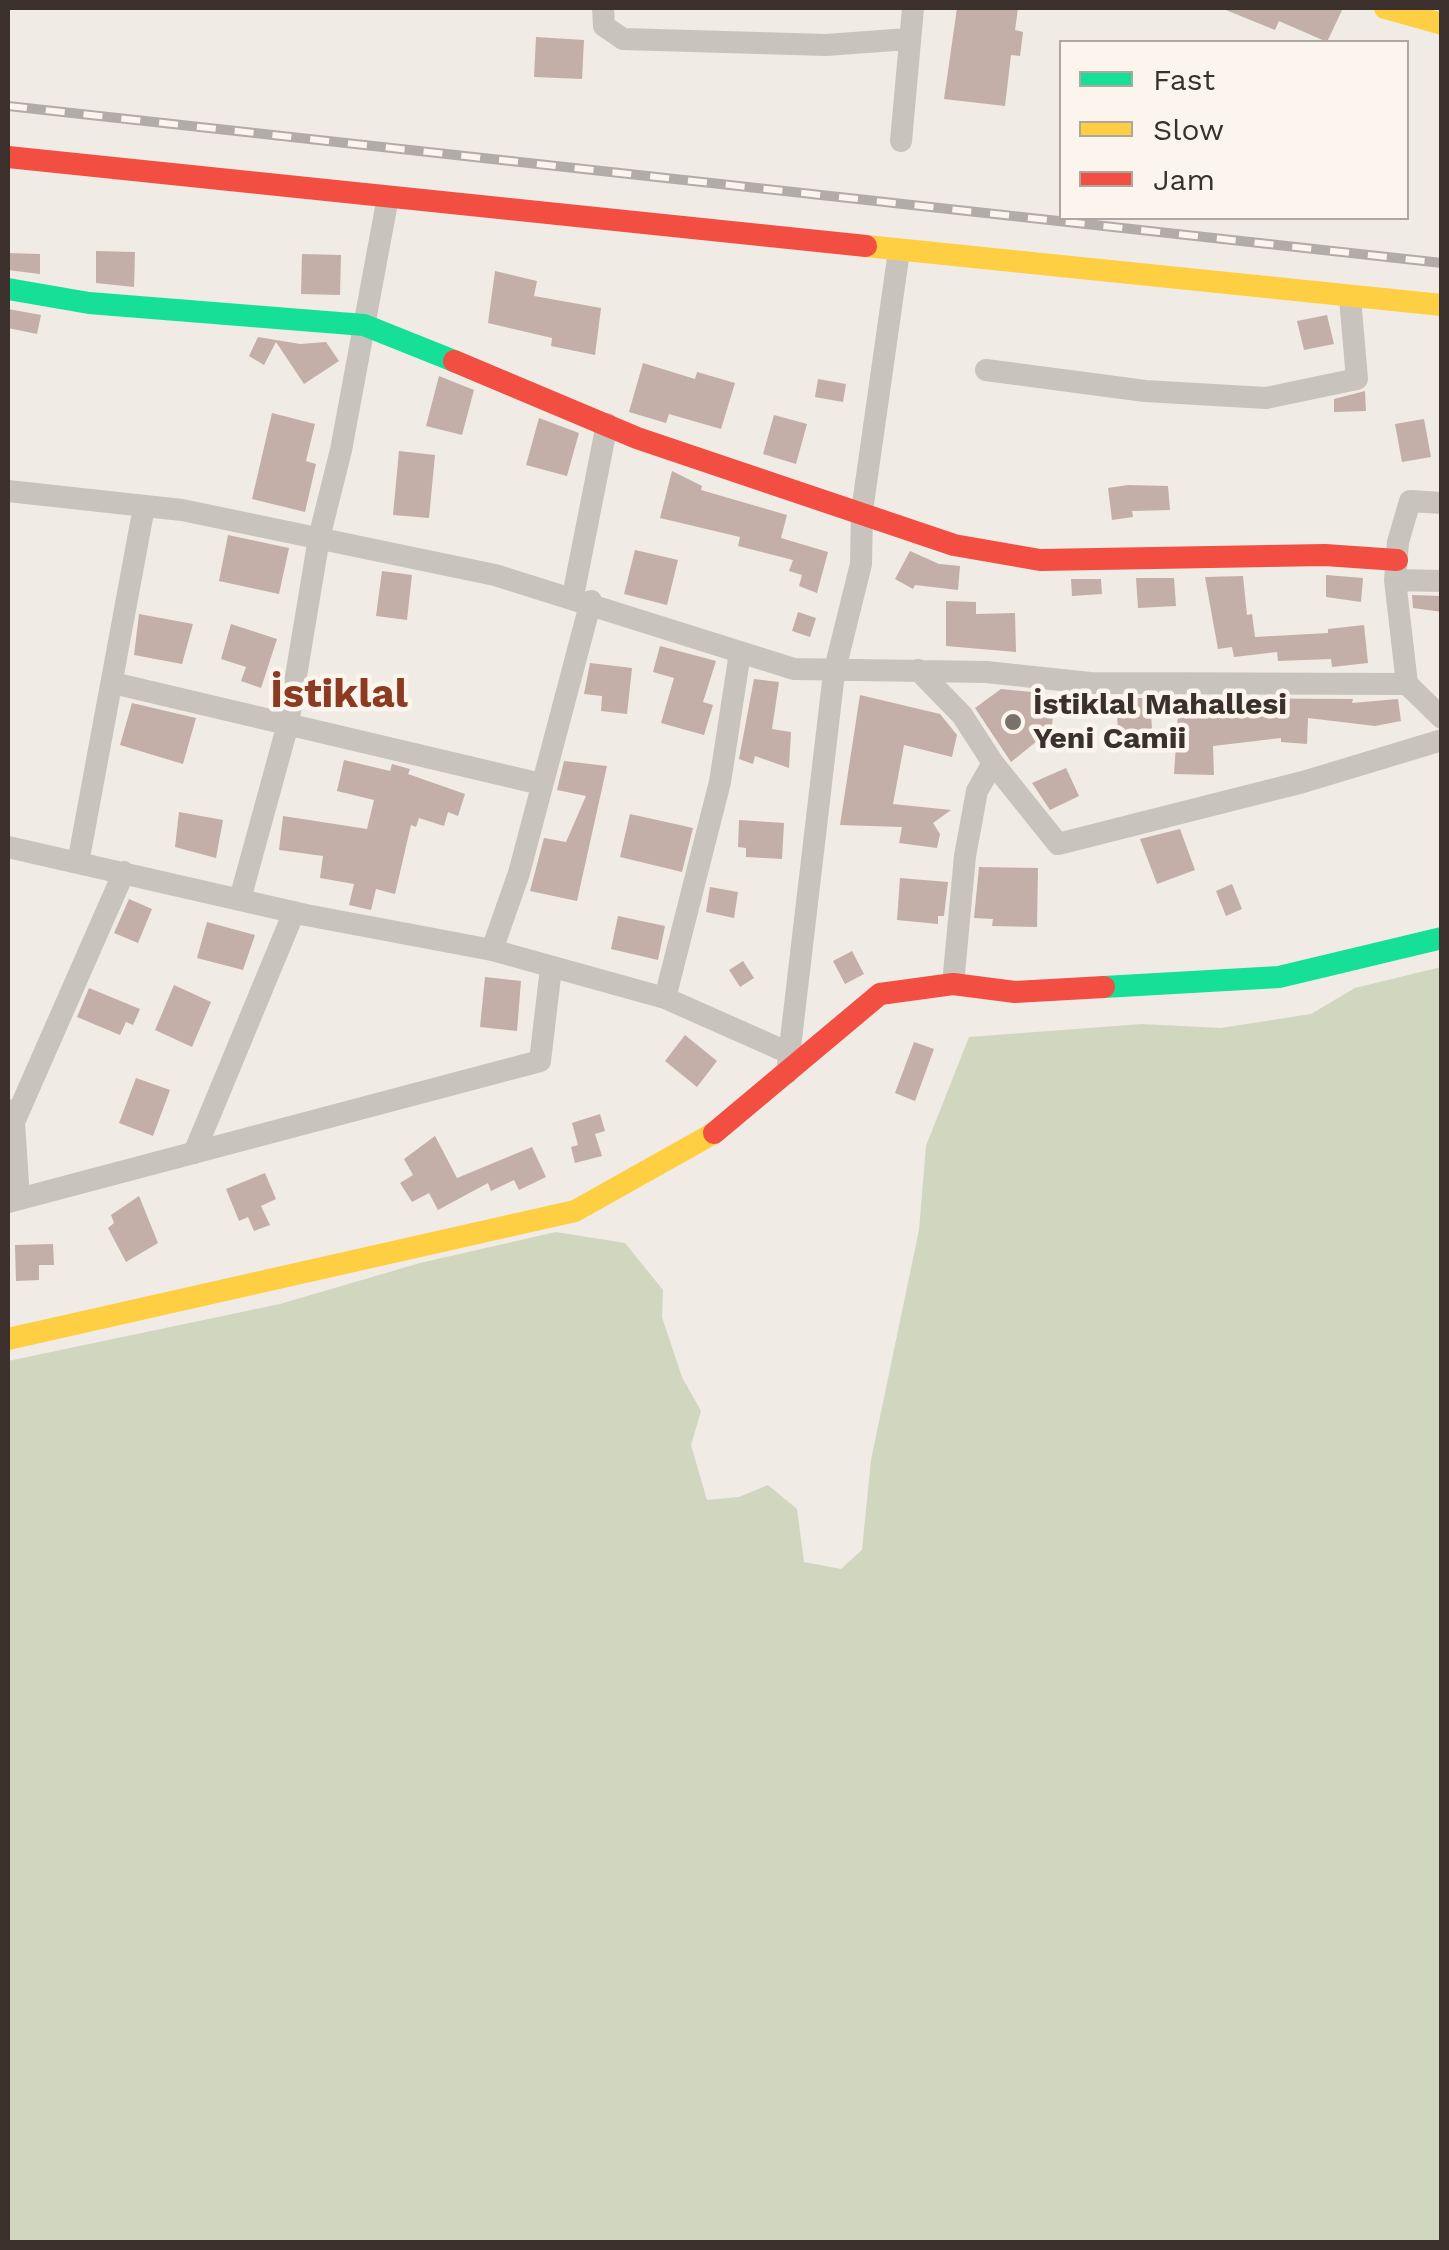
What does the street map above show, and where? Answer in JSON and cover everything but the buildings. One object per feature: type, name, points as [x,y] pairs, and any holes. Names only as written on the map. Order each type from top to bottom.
[{"type":"street","points":[[602,8],[604,26],[623,39],[826,45],[908,40]]},
{"type":"street","points":[[902,141],[913,8]]},
{"type":"street","points":[[1385,8],[1442,24]]},
{"type":"street","points":[[8,157],[1350,298],[1442,304]]},
{"type":"street","points":[[240,900],[288,724],[319,538],[388,197]]},
{"type":"street","points":[[788,1063],[834,673],[860,564],[862,511],[900,251]]},
{"type":"street","points":[[8,289],[88,302],[364,325],[637,438],[954,545],[1040,560],[1326,555],[1442,582]]},
{"type":"street","points":[[986,370],[1145,392],[1266,398],[1357,379],[1350,298]]},
{"type":"street","points":[[492,950],[518,873],[582,599],[607,424]]},
{"type":"street","points":[[8,491],[144,507],[495,574],[794,669],[834,673],[918,670],[1090,683],[1407,684]]},
{"type":"street","points":[[1442,503],[1410,502],[1396,570],[1407,684],[1442,718]]},
{"type":"street","points":[[78,863],[144,507]]},
{"type":"street","points":[[665,998],[720,782],[740,653]]},
{"type":"street","points":[[918,670],[962,716],[993,763],[1058,844],[1304,782],[1442,740]]},
{"type":"street","points":[[113,683],[540,784]]},
{"type":"street","points":[[954,984],[965,856],[977,791],[993,763]]},
{"type":"street","points":[[8,847],[294,912],[492,950],[665,998],[788,1063]]},
{"type":"street","points":[[124,872],[11,1116],[13,1200],[540,1061],[551,968]]},
{"type":"street","points":[[194,1153],[294,912]]},
{"type":"street","points":[[8,1340],[575,1211],[700,1145],[788,1063],[880,994],[954,984],[1015,992],[1279,977],[1442,938]]},
{"type":"green space","points":[[1441,967],[1441,2242],[8,2242],[8,1361],[280,1304],[420,1263],[556,1232],[625,1243],[663,1290],[662,1317],[682,1377],[701,1411],[691,1445],[707,1500],[739,1497],[768,1485],[797,1509],[804,1562],[841,1569],[862,1550],[871,1460],[919,1230],[926,1146],[969,1037],[1142,1024],[1221,1028],[1311,1014],[1355,988]]},
{"type":"railway","points":[[8,106],[1442,263]]},
{"type":"traffic: fast","points":[[8,289],[89,303],[364,325],[454,361]]},
{"type":"traffic: fast","points":[[1104,987],[1279,977],[1442,938]]},
{"type":"traffic: slow","points":[[1385,8],[1442,24]]},
{"type":"traffic: slow","points":[[866,246],[1442,305]]},
{"type":"traffic: slow","points":[[8,1339],[575,1211],[714,1133]]},
{"type":"traffic: jam","points":[[8,157],[866,246]]},
{"type":"traffic: jam","points":[[454,361],[637,438],[954,545],[1040,560],[1325,555],[1397,560]]},
{"type":"traffic: jam","points":[[714,1133],[880,994],[953,984],[1015,992],[1104,987]]},
{"type":"place","name":"İstiklal Mahallesi Yeni Camii","points":[[1013,722]]},
{"type":"district","name":"İstiklal","points":[[339,695]]}]
